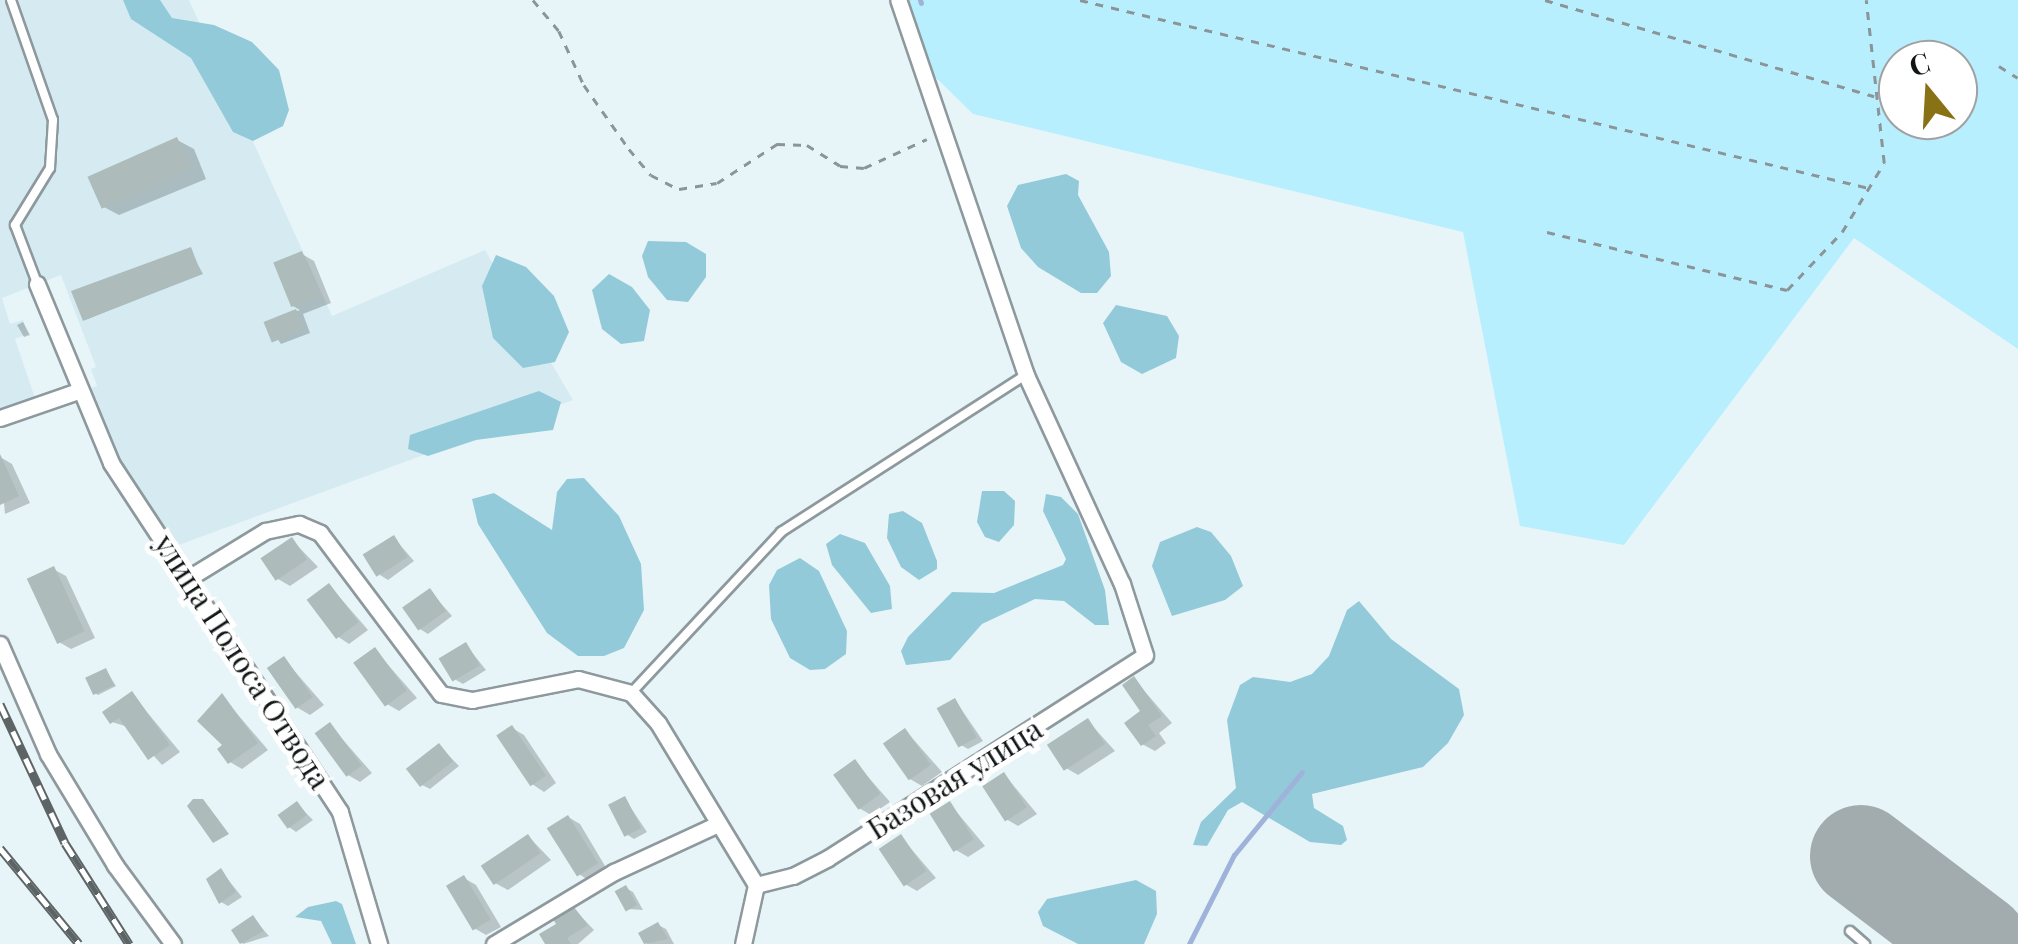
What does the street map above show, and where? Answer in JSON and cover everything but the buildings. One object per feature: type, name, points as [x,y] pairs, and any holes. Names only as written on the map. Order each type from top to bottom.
[{"type":"street","points":[[898,0],[1026,375]]},
{"type":"street","name":"улица Полоса Отвода","points":[[37,284],[111,463],[340,812],[379,944]]},
{"type":"street","name":"Базовая улица","points":[[756,885],[794,876],[828,858],[1145,655],[1122,584],[1026,375]]},
{"type":"street","points":[[0,418],[78,391]]},
{"type":"street","points":[[186,579],[265,531],[310,526],[442,694],[472,700],[578,679],[631,693],[658,723],[756,885],[743,944]]},
{"type":"street","points":[[0,644],[48,754],[115,865],[173,944]]},
{"type":"street","points":[[494,944],[614,872],[718,824]]},
{"type":"lane","points":[[11,0],[53,120],[50,168],[15,224],[37,284]]},
{"type":"lane","points":[[631,693],[782,532],[1026,375]]},
{"type":"lane","points":[[1850,931],[1865,944]]},
{"type":"path","points":[[533,0],[629,149],[651,175],[679,189],[717,184],[777,144],[807,145],[840,166],[864,168],[944,131]]},
{"type":"path","points":[[1080,0],[1869,188]]},
{"type":"path","points":[[1544,0],[1876,96]]},
{"type":"path","points":[[1547,232],[1787,290],[1842,232],[1884,163],[1866,0]]},
{"type":"path","points":[[1998,66],[2018,78]]},
{"type":"shaded area","points":[[0,0],[189,0],[332,316],[485,250],[573,400],[176,546],[123,467],[89,389],[97,386],[91,369],[96,367],[61,275],[2,298],[10,324],[23,320],[28,334],[15,339],[36,401],[0,411]]},
{"type":"shaded area","points":[[123,0],[160,0],[172,18],[214,25],[252,42],[279,70],[289,110],[283,126],[253,141],[233,132],[191,58],[131,19]]},
{"type":"shaded area","points":[[898,0],[2018,0],[2018,349],[1854,238],[1624,545],[1520,526],[1463,232],[973,114],[921,63]]},
{"type":"shaded area","points":[[1066,174],[1079,181],[1078,195],[1109,252],[1111,276],[1097,293],[1081,293],[1038,267],[1021,248],[1007,206],[1018,185]]},
{"type":"shaded area","points":[[648,241],[686,242],[706,254],[706,277],[688,302],[667,300],[648,277],[642,256]]},
{"type":"shaded area","points":[[496,255],[526,267],[554,296],[569,332],[555,362],[523,368],[493,338],[482,286]]},
{"type":"shaded area","points":[[609,274],[632,287],[650,310],[644,341],[621,344],[602,329],[592,290]]},
{"type":"shaded area","points":[[1116,305],[1167,316],[1179,336],[1176,358],[1142,374],[1121,362],[1103,323]]},
{"type":"shaded area","points":[[539,391],[561,402],[553,430],[476,440],[428,456],[408,449],[410,435]]},
{"type":"shaded area","points":[[584,478],[619,516],[641,564],[644,610],[624,648],[604,656],[578,656],[547,633],[478,524],[472,499],[494,493],[552,530],[557,492],[567,479]]},
{"type":"shaded area","points":[[982,491],[1004,491],[1015,501],[1014,525],[999,542],[985,537],[977,522]]},
{"type":"shaded area","points":[[1046,494],[1061,497],[1078,514],[1105,590],[1109,625],[1095,625],[1064,601],[1035,599],[982,624],[950,660],[906,665],[901,651],[908,637],[952,592],[994,593],[1063,565],[1066,559],[1043,511]]},
{"type":"shaded area","points":[[903,511],[922,523],[937,561],[937,569],[919,580],[901,567],[887,538],[889,514]]},
{"type":"shaded area","points":[[1197,527],[1211,532],[1231,556],[1243,586],[1225,600],[1172,616],[1152,566],[1160,542]]},
{"type":"shaded area","points":[[840,534],[865,543],[890,586],[892,609],[871,613],[832,565],[826,544]]},
{"type":"shaded area","points":[[800,558],[819,571],[847,631],[846,654],[825,669],[810,670],[790,658],[771,619],[769,585],[777,570]]},
{"type":"shaded area","points":[[1359,601],[1391,639],[1459,689],[1464,715],[1448,743],[1423,767],[1312,794],[1314,808],[1343,826],[1347,840],[1341,845],[1310,842],[1242,802],[1228,810],[1207,846],[1193,845],[1201,822],[1236,788],[1227,720],[1240,685],[1253,677],[1290,682],[1312,674],[1329,656],[1347,610]]},
{"type":"shaded area","points":[[1136,880],[1156,891],[1157,914],[1144,944],[1078,944],[1043,926],[1038,912],[1047,899]]},
{"type":"shaded area","points":[[336,901],[342,904],[356,944],[332,944],[321,921],[295,917],[308,907]]},
{"type":"waterway","points":[[1189,944],[1234,855],[1302,772]]},
{"type":"runway","points":[[1861,856],[1977,944]]},
{"type":"railway","points":[[0,704],[65,843],[129,944]]},
{"type":"railway","points":[[0,848],[79,944]]}]
